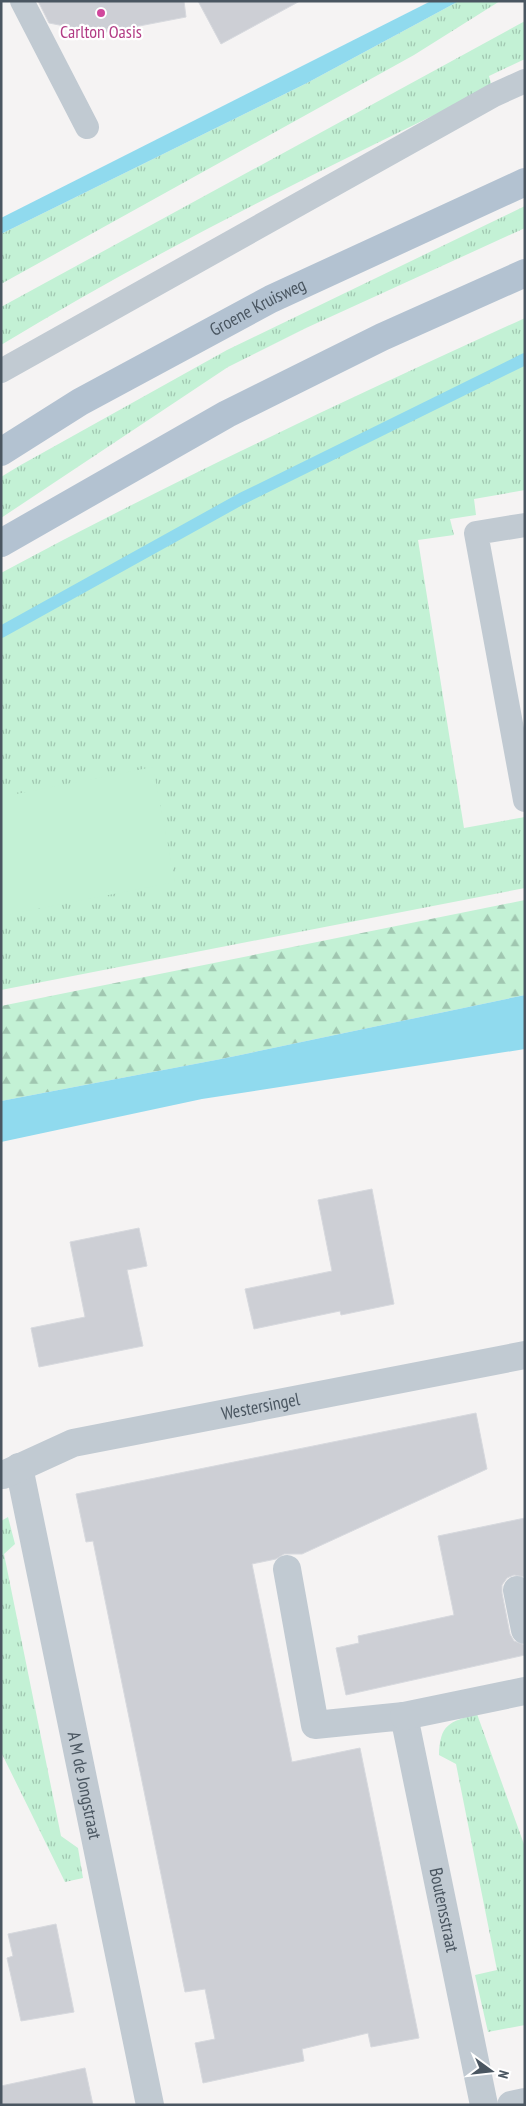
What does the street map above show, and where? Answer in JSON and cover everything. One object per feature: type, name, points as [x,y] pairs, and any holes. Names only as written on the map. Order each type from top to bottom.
[{"type":"main road","name":"Groene Kruisweg","points":[[1,452],[80,402],[271,299],[525,182]]},
{"type":"main road","points":[[1,543],[227,414],[382,337],[525,273]]},
{"type":"street","name":"Westersingel","points":[[10,1471],[73,1443],[525,1355]]},
{"type":"street","name":"A M de Jongstraat","points":[[10,1471],[150,2105]]},
{"type":"street","points":[[286,1568],[315,1725],[404,1716],[525,1691]]},
{"type":"street","points":[[517,1590],[525,1630]]},
{"type":"street","name":"Boutensstraat","points":[[404,1716],[484,2105]]},
{"type":"lane","points":[[22,1],[87,127]]},
{"type":"lane","points":[[1,371],[494,95],[525,81]]},
{"type":"lane","points":[[525,524],[476,533],[525,800]]},
{"type":"green space","points":[[459,1],[500,1],[414,55],[1,284],[1,234],[307,83]]},
{"type":"green space","points":[[525,21],[525,59],[489,76],[492,87],[243,210],[121,276],[1,345],[1,307]]},
{"type":"green space","points":[[525,206],[525,228],[306,328],[228,367],[1,518],[1,477],[19,466],[227,350]]},
{"type":"green space","points":[[525,318],[525,490],[474,499],[476,515],[450,519],[454,535],[418,540],[464,828],[525,817],[525,888],[1,990],[1,573],[261,441]]},
{"type":"green space","points":[[153,767],[175,882],[1,916],[1,797]]},
{"type":"green space","points":[[525,900],[525,995],[221,1059],[1,1101],[1,1006]]},
{"type":"green space","points":[[8,1517],[15,1544],[4,1554],[61,1836],[78,1848],[83,1878],[65,1882],[1,1752],[1,1521]]},
{"type":"green space","points":[[477,1714],[525,1847],[525,2025],[488,2032],[475,1975],[497,1970],[456,1764],[439,1755],[441,1737],[448,1726],[459,1719]]},
{"type":"water","points":[[431,1],[459,1],[307,83],[1,234],[1,218]]},
{"type":"water","points":[[525,995],[525,1049],[202,1099],[1,1142],[1,1101],[221,1059]]},
{"type":"building","name":"Carlton Oasis","points":[[38,1],[184,1],[186,17],[108,32],[95,32],[49,23]]},
{"type":"building","points":[[198,1],[300,1],[221,44]]},
{"type":"building","points":[[372,1189],[394,1304],[341,1315],[340,1311],[254,1329],[245,1289],[332,1271],[318,1200]]},
{"type":"building","points":[[139,1228],[147,1266],[127,1270],[143,1346],[39,1367],[31,1328],[85,1317],[70,1242]]},
{"type":"building","points":[[476,1413],[487,1469],[302,1554],[284,1554],[276,1559],[252,1564],[292,1762],[360,1748],[419,2038],[371,2047],[368,2033],[302,2049],[304,2061],[203,2083],[195,2043],[215,2039],[205,1989],[185,1992],[93,1541],[86,1542],[76,1494]]},
{"type":"building","points":[[525,1518],[525,1577],[514,1575],[507,1578],[502,1585],[502,1593],[510,1634],[514,1641],[525,1645],[525,1655],[346,1695],[336,1648],[359,1643],[358,1636],[454,1615],[438,1536]]},
{"type":"building","points":[[56,1924],[74,2012],[21,2021],[7,1958],[13,1956],[8,1934]]},
{"type":"building","points":[[85,2068],[93,2105],[1,2105],[1,2086]]},
{"type":"waterway","points":[[1,632],[241,499],[525,359]]},
{"type":"place","name":"Carlton Oasis","points":[[101,13]]}]
